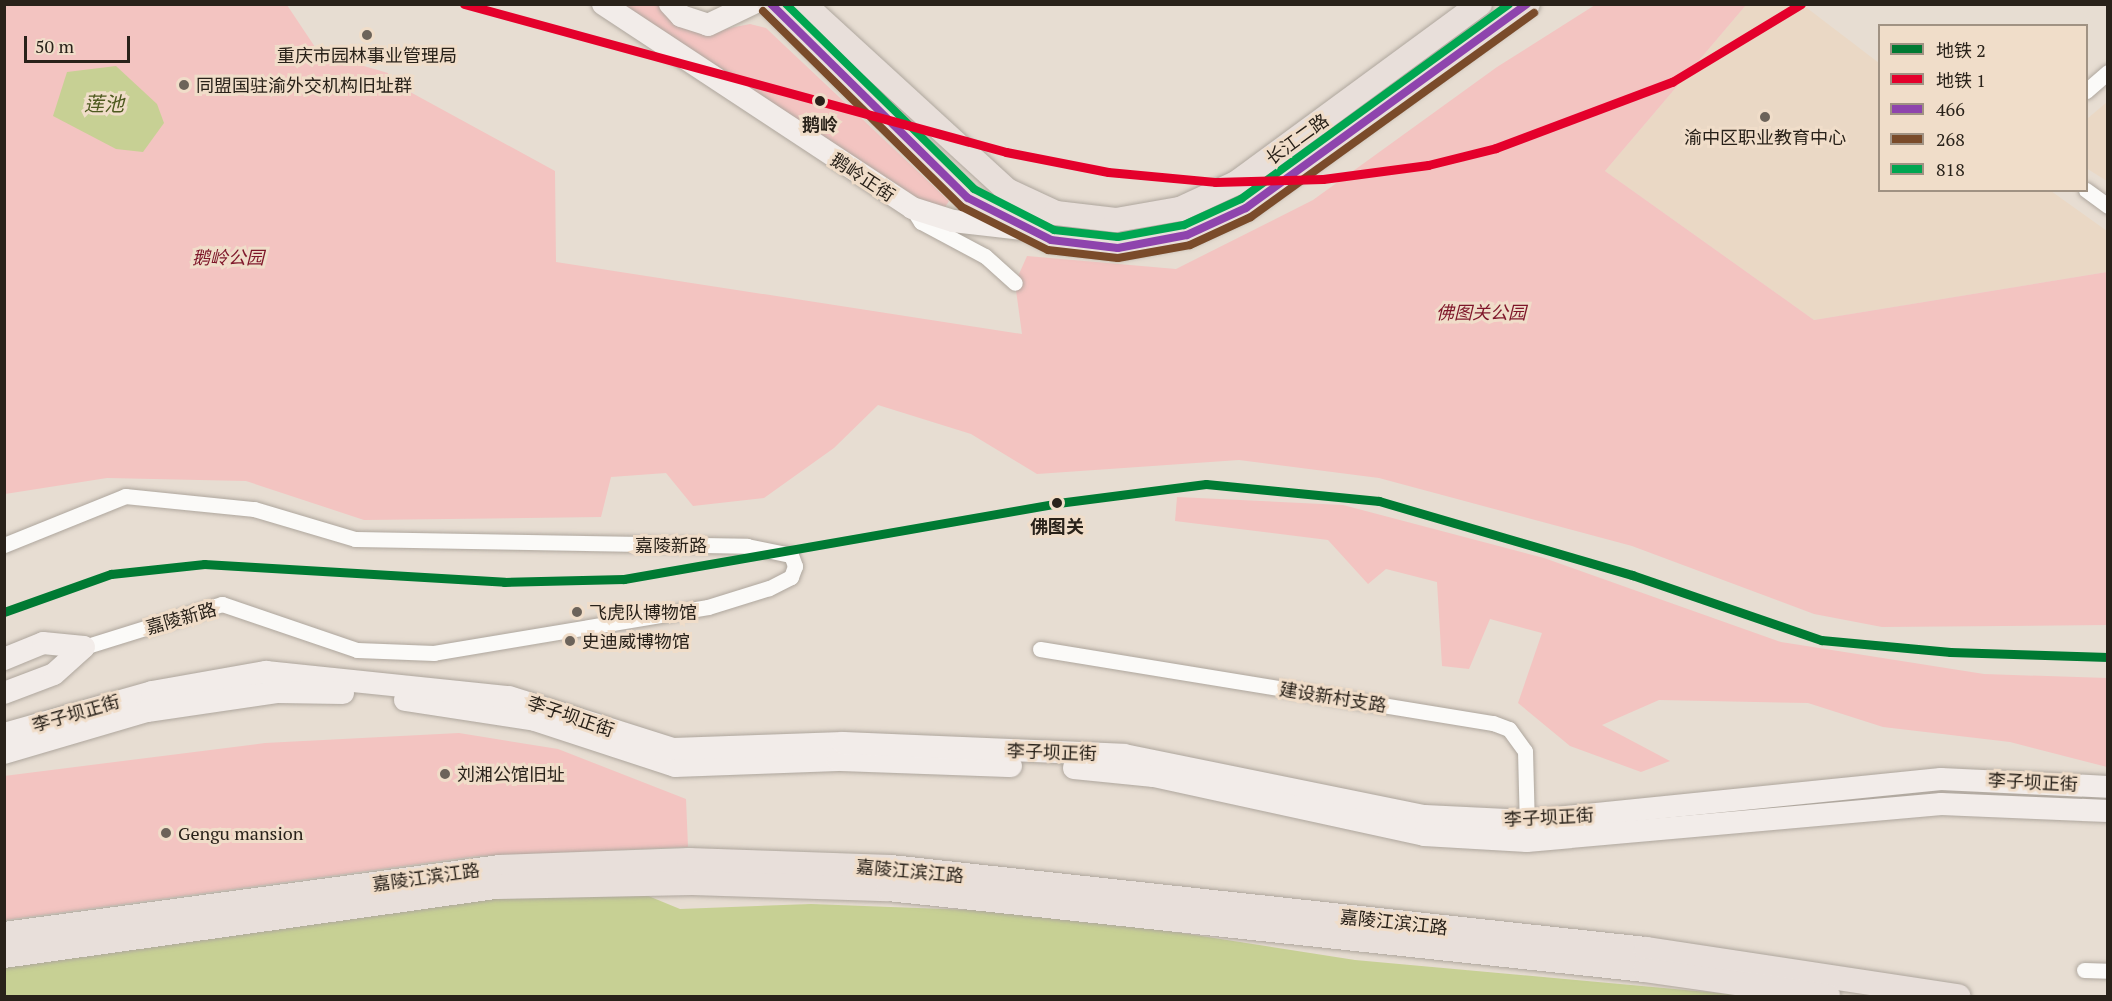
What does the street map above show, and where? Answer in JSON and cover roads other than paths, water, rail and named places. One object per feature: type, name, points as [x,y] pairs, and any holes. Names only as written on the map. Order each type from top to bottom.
[{"type":"main road","name":"鹅岭正街","points":[[603,4],[722,86],[912,208],[953,221],[1021,229]]},
{"type":"main road","points":[[670,4],[681,16],[708,25],[752,4]]},
{"type":"main road","name":"长江二路","points":[[770,4],[945,178],[1021,229],[1073,244],[1118,248],[1152,245],[1218,223],[1528,4]]},
{"type":"main road","name":"长江二路","points":[[804,4],[980,171],[1056,213],[1083,219],[1146,218],[1208,198],[1236,183],[1480,4]]},
{"type":"main road","points":[[4,659],[43,643],[84,647]]},
{"type":"main road","name":"嘉陵新路","points":[[4,693],[54,674],[84,647]]},
{"type":"main road","name":"李子坝正街","points":[[4,734],[152,692],[266,672],[509,697],[673,749],[843,744],[1088,761],[1154,776],[1425,826],[1527,831],[1941,804],[2108,811]]},
{"type":"main road","name":"李子坝正街","points":[[4,753],[147,711],[299,692],[356,693],[507,714],[675,766],[838,759],[1088,761]]},
{"type":"main road","name":"李子坝正街","points":[[1527,831],[1941,779],[2108,787]]},
{"type":"main road","name":"嘉陵江滨江路","points":[[4,934],[499,867],[689,860],[891,867],[1817,987]]},
{"type":"main road","name":"嘉陵江滨江路","points":[[4,956],[497,887],[692,883],[888,889],[1817,987]]},
{"type":"main road","points":[[1817,987],[1958,996]]},
{"type":"street","points":[[2088,89],[2108,72]]},
{"type":"street","points":[[2088,191],[2108,206]]},
{"type":"street","points":[[912,208],[921,222],[985,256],[1014,283]]},
{"type":"street","name":"嘉陵新路","points":[[4,545],[125,496],[254,509],[355,538],[747,546],[791,555],[795,566],[791,577],[769,588],[708,607],[434,653],[357,650],[222,604],[84,647]]},
{"type":"street","name":"建设新村支路","points":[[1040,649],[1493,723],[1509,729],[1525,751],[1527,831]]},
{"type":"street","points":[[2084,970],[2108,970]]},
{"type":"water","name":"莲池","points":[[116,66],[157,104],[164,123],[143,152],[116,149],[53,116],[67,72]]},
{"type":"water","points":[[573,865],[680,909],[811,904],[1054,913],[1355,960],[1751,996],[5,996],[5,946]]},
{"type":"metro line","name":"1","points":[[464,4],[1006,152],[1108,172],[1215,182],[1323,179],[1428,165],[1496,148],[1672,82],[1801,4]]},
{"type":"metro line","name":"2","points":[[4,612],[111,574],[204,564],[504,582],[624,579],[1058,503],[1206,484],[1379,501],[1632,575],[1821,640],[1950,652],[2108,657]]},
{"type":"place","name":"重庆市园林事业管理局","points":[[367,35]]},
{"type":"place","name":"同盟国驻渝外交机构旧址群","points":[[184,85]]},
{"type":"place","name":"鹅岭","points":[[820,101]]},
{"type":"place","name":"渝中区职业教育中心","points":[[1765,117]]},
{"type":"place","name":"佛图关","points":[[1057,503]]},
{"type":"place","name":"飞虎队博物馆","points":[[577,612]]},
{"type":"place","name":"史迪威博物馆","points":[[570,641]]},
{"type":"place","name":"刘湘公馆旧址","points":[[445,774]]},
{"type":"place","name":"Gengu mansion","points":[[166,833]]},
{"type":"park label","name":"鹅岭公园","points":[[228,257]]},
{"type":"park label","name":"佛图关公园","points":[[1481,312]]}]
